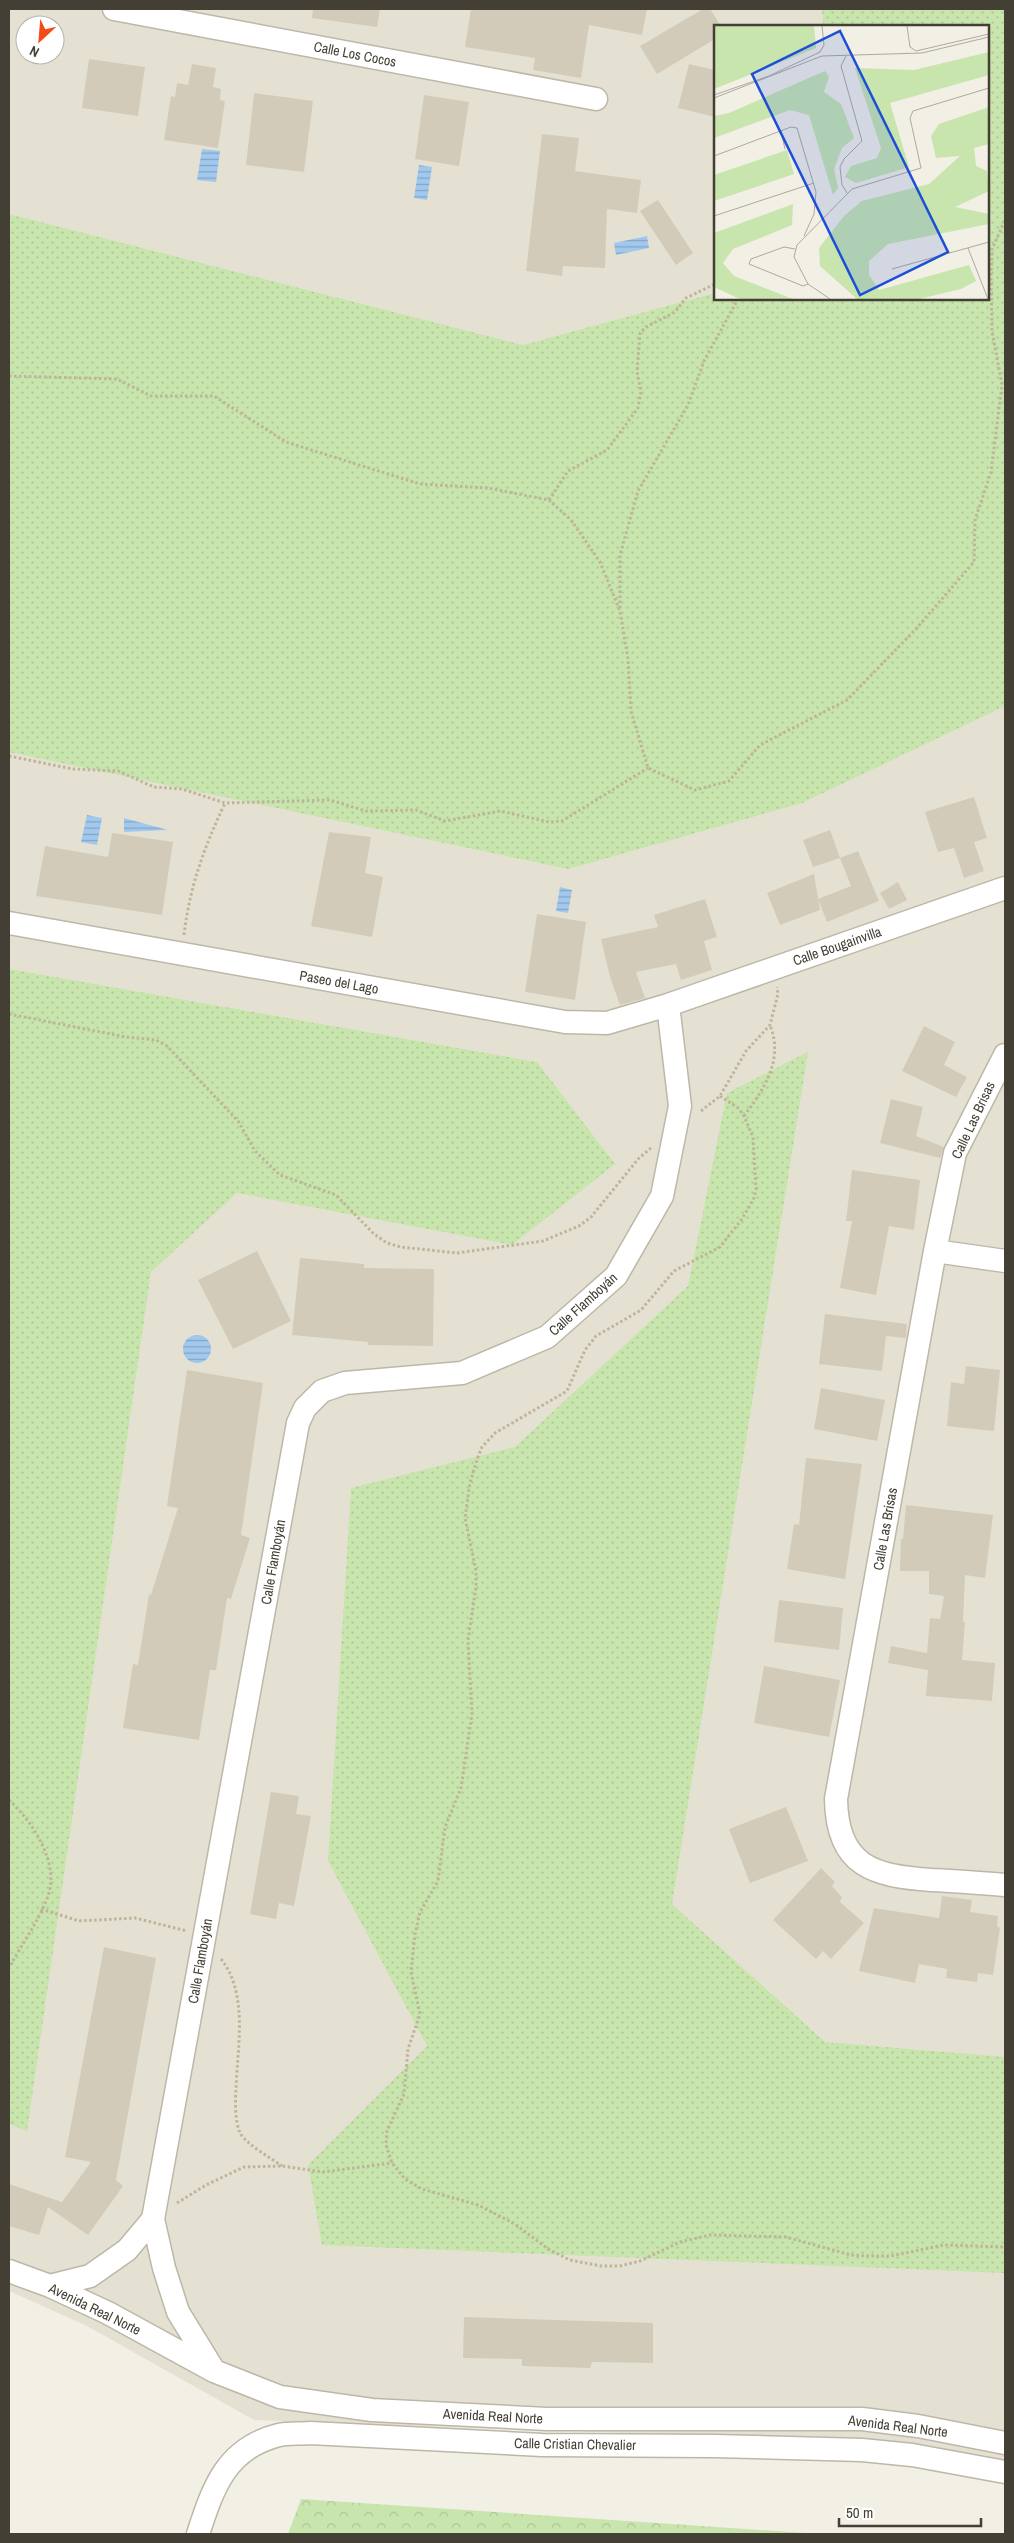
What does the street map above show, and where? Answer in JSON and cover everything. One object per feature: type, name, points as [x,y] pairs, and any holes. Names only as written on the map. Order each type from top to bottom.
[{"type":"street","name":"Calle Los Cocos","points":[[114,9],[596,99]]},
{"type":"street","name":"Calle Bougainvilla","points":[[668,1005],[1005,888]]},
{"type":"street","name":"Paseo del Lago","points":[[9,923],[565,1022],[607,1023],[668,1005]]},
{"type":"street","name":"Calle Flamboyán","points":[[154,2219],[298,1422],[305,1408],[322,1391],[345,1383],[462,1373],[547,1337],[616,1276],[662,1196],[680,1106],[668,1005]]},
{"type":"street","name":"Calle Las Brisas","points":[[1005,1055],[956,1152],[935,1252],[836,1799],[836,1821],[843,1842],[852,1854],[875,1871],[896,1877],[1005,1885]]},
{"type":"street","points":[[935,1252],[1005,1261]]},
{"type":"street","points":[[50,2286],[90,2276],[127,2250],[154,2219]]},
{"type":"street","points":[[154,2219],[164,2268],[178,2312],[214,2371]]},
{"type":"street","name":"Avenida Real Norte","points":[[9,2271],[50,2286],[108,2313],[214,2371],[280,2397],[372,2410],[547,2419],[862,2419],[918,2426],[1005,2443]]},
{"type":"street","name":"Calle Cristian Chevalier","points":[[198,2534],[213,2489],[229,2464],[252,2445],[280,2434],[310,2433],[542,2445],[715,2446],[862,2450],[912,2456],[1005,2472]]},
{"type":"path","points":[[737,300],[704,361],[688,405],[638,492],[620,555],[620,611],[628,659],[631,711],[648,768],[695,790],[729,781],[760,746],[847,700],[915,630],[974,562],[976,520],[991,472],[1002,385],[992,331],[991,276],[992,249],[1005,220]]},
{"type":"path","points":[[549,500],[568,471],[607,450],[638,408],[641,391],[637,372],[640,333],[646,327],[675,312],[686,298],[714,284]]},
{"type":"path","points":[[9,376],[117,379],[151,396],[214,396],[286,442],[420,484],[488,488],[549,500],[571,520],[600,562],[620,611]]},
{"type":"path","points":[[9,756],[73,769],[118,771],[154,787],[182,789],[225,803],[330,800],[366,811],[416,810],[444,821],[500,811],[549,822],[562,821],[573,816],[604,793],[648,768]]},
{"type":"path","points":[[182,954],[188,901],[194,875],[225,803]]},
{"type":"path","points":[[9,1014],[64,1026],[156,1040],[167,1046],[238,1121],[254,1151],[280,1175],[325,1189],[336,1195],[374,1234],[388,1243],[401,1247],[457,1253],[480,1252],[543,1241],[561,1234],[591,1217],[639,1158],[720,1096],[746,1051],[770,1025],[778,994],[774,968]]},
{"type":"path","points":[[744,1116],[761,1093],[769,1077],[776,1053],[774,1036],[770,1025]]},
{"type":"path","points":[[720,1096],[744,1116],[753,1137],[756,1189],[754,1198],[730,1237],[720,1247],[674,1271],[641,1310],[596,1336],[585,1350],[567,1391],[495,1433],[482,1447],[478,1456],[470,1483],[465,1518],[476,1571],[476,1587],[468,1640],[472,1714],[464,1775],[459,1794],[444,1827],[438,1881],[420,1912],[415,1934],[411,1972],[420,2014],[408,2048],[404,2094],[387,2131],[386,2145],[392,2163],[405,2179],[422,2189],[478,2205],[514,2224],[548,2249],[570,2260],[601,2266],[620,2266],[640,2261],[680,2242],[710,2236],[786,2237],[851,2255],[870,2256],[890,2256],[944,2245],[1005,2247]]},
{"type":"path","points":[[9,1800],[27,1821],[42,1844],[47,1857],[50,1880],[48,1895],[9,1968]]},
{"type":"path","points":[[41,1909],[79,1921],[135,1918],[177,1928],[204,1938],[230,1971],[239,2006],[235,2104],[240,2133],[259,2151],[282,2166]]},
{"type":"path","points":[[154,2219],[206,2184],[244,2167],[282,2166],[323,2172],[392,2163]]},
{"type":"shaded area","points":[[9,9],[1005,9],[1005,2462],[913,2443],[254,2420],[87,2326],[9,2291]]},
{"type":"green space","points":[[822,9],[1005,9],[1005,706],[802,803],[568,869],[9,752],[9,214],[523,345],[714,293],[714,300],[989,300],[989,25],[823,25]]},
{"type":"green space","points":[[9,969],[537,1062],[615,1164],[512,1245],[237,1193],[151,1272],[27,2131],[9,2124]]},
{"type":"green space","points":[[808,1052],[672,1904],[825,2042],[1005,2057],[1005,2273],[322,2245],[308,2165],[427,2046],[328,1861],[351,1488],[515,1447],[688,1286],[727,1093]]},
{"type":"green space","points":[[301,2499],[820,2534],[288,2534]]},
{"type":"water","points":[[202,149],[220,151],[216,182],[197,180]]},
{"type":"water","points":[[419,165],[432,167],[427,200],[414,198]]},
{"type":"water","points":[[647,236],[649,248],[616,255],[614,243]]},
{"type":"water","points":[[87,815],[102,818],[97,845],[81,842]]},
{"type":"water","points":[[124,818],[168,830],[124,832]]},
{"type":"water","points":[[560,887],[572,890],[568,913],[556,911]]},
{"type":"water","points":[[197,1335],[207,1339],[211,1349],[207,1359],[197,1363],[187,1359],[183,1349],[187,1339]]},
{"type":"building","points":[[313,9],[380,9],[377,27],[312,18]]},
{"type":"building","points":[[471,9],[647,9],[642,35],[589,25],[581,78],[533,70],[535,58],[465,47]]},
{"type":"building","points":[[703,9],[710,9],[720,25],[714,25],[714,40],[657,74],[640,46]]},
{"type":"building","points":[[89,59],[145,67],[138,116],[82,108]]},
{"type":"building","points":[[192,64],[216,68],[213,87],[221,89],[220,100],[225,101],[218,148],[164,140],[171,96],[175,97],[177,83],[188,85]]},
{"type":"building","points":[[689,64],[714,70],[714,117],[678,108]]},
{"type":"building","points":[[254,93],[313,101],[304,172],[246,165]]},
{"type":"building","points":[[424,95],[469,102],[459,166],[415,159]]},
{"type":"building","points":[[542,134],[579,138],[575,171],[641,180],[637,213],[607,209],[605,268],[563,266],[562,276],[526,271]]},
{"type":"building","points":[[658,200],[693,253],[676,265],[640,211]]},
{"type":"building","points":[[974,797],[987,838],[974,842],[984,871],[964,878],[954,848],[938,852],[925,812]]},
{"type":"building","points":[[830,830],[840,858],[813,867],[803,840]]},
{"type":"building","points":[[329,832],[371,837],[365,873],[383,877],[372,937],[311,926]]},
{"type":"building","points":[[112,833],[173,842],[162,915],[36,896],[45,846],[108,857]]},
{"type":"building","points":[[858,851],[879,901],[827,922],[818,899],[851,886],[840,858]]},
{"type":"building","points":[[814,874],[820,910],[780,925],[767,893]]},
{"type":"building","points":[[898,882],[907,900],[889,909],[880,893]]},
{"type":"building","points":[[705,899],[717,937],[704,941],[712,970],[681,980],[676,964],[636,972],[645,998],[620,1005],[610,977],[601,939],[658,927],[654,915]]},
{"type":"building","points":[[537,914],[586,922],[575,1000],[525,992]]},
{"type":"building","points":[[924,1026],[955,1042],[944,1065],[967,1077],[956,1097],[902,1071]]},
{"type":"building","points":[[891,1099],[923,1107],[916,1136],[944,1147],[940,1158],[880,1143]]},
{"type":"building","points":[[852,1170],[920,1180],[914,1230],[889,1226],[876,1295],[840,1288],[852,1221],[846,1221]]},
{"type":"building","points":[[257,1251],[291,1321],[233,1349],[198,1280]]},
{"type":"building","points":[[300,1258],[364,1264],[364,1268],[434,1269],[433,1346],[368,1345],[368,1342],[292,1335]]},
{"type":"building","points":[[825,1314],[907,1324],[906,1338],[886,1336],[882,1371],[819,1364]]},
{"type":"building","points":[[966,1366],[1000,1370],[994,1431],[947,1426],[951,1382],[964,1384]]},
{"type":"building","points":[[187,1370],[263,1383],[241,1535],[250,1538],[231,1599],[227,1598],[216,1670],[210,1670],[199,1740],[123,1728],[133,1664],[138,1665],[149,1594],[151,1595],[178,1508],[167,1506]]},
{"type":"building","points":[[821,1388],[885,1400],[877,1441],[814,1429]]},
{"type":"building","points":[[806,1458],[862,1464],[845,1579],[787,1569],[794,1524],[799,1525]]},
{"type":"building","points":[[906,1505],[993,1515],[985,1578],[965,1575],[963,1622],[965,1622],[962,1660],[995,1663],[992,1701],[926,1696],[928,1670],[888,1663],[891,1646],[927,1653],[930,1618],[940,1619],[944,1596],[929,1594],[929,1571],[900,1571],[901,1539],[903,1539]]},
{"type":"building","points":[[779,1600],[843,1608],[839,1650],[774,1642]]},
{"type":"building","points":[[764,1666],[840,1680],[829,1737],[754,1723]]},
{"type":"building","points":[[271,1792],[299,1796],[296,1814],[311,1816],[294,1906],[279,1903],[276,1919],[250,1914]]},
{"type":"building","points":[[786,1807],[808,1861],[750,1883],[729,1829]]},
{"type":"building","points":[[821,1868],[835,1882],[832,1886],[842,1897],[840,1902],[864,1923],[831,1959],[823,1951],[816,1959],[773,1920]]},
{"type":"building","points":[[942,1896],[972,1900],[970,1912],[998,1916],[997,1926],[1000,1928],[993,1975],[978,1973],[977,1982],[946,1978],[947,1969],[919,1964],[915,1983],[859,1971],[874,1908],[939,1918]]},
{"type":"building","points":[[104,1947],[156,1958],[116,2180],[123,2186],[88,2235],[48,2207],[39,2235],[9,2226],[9,2184],[62,2202],[91,2162],[65,2157]]},
{"type":"building","points":[[464,2317],[653,2323],[653,2363],[592,2362],[590,2368],[522,2366],[522,2359],[463,2358]]}]
